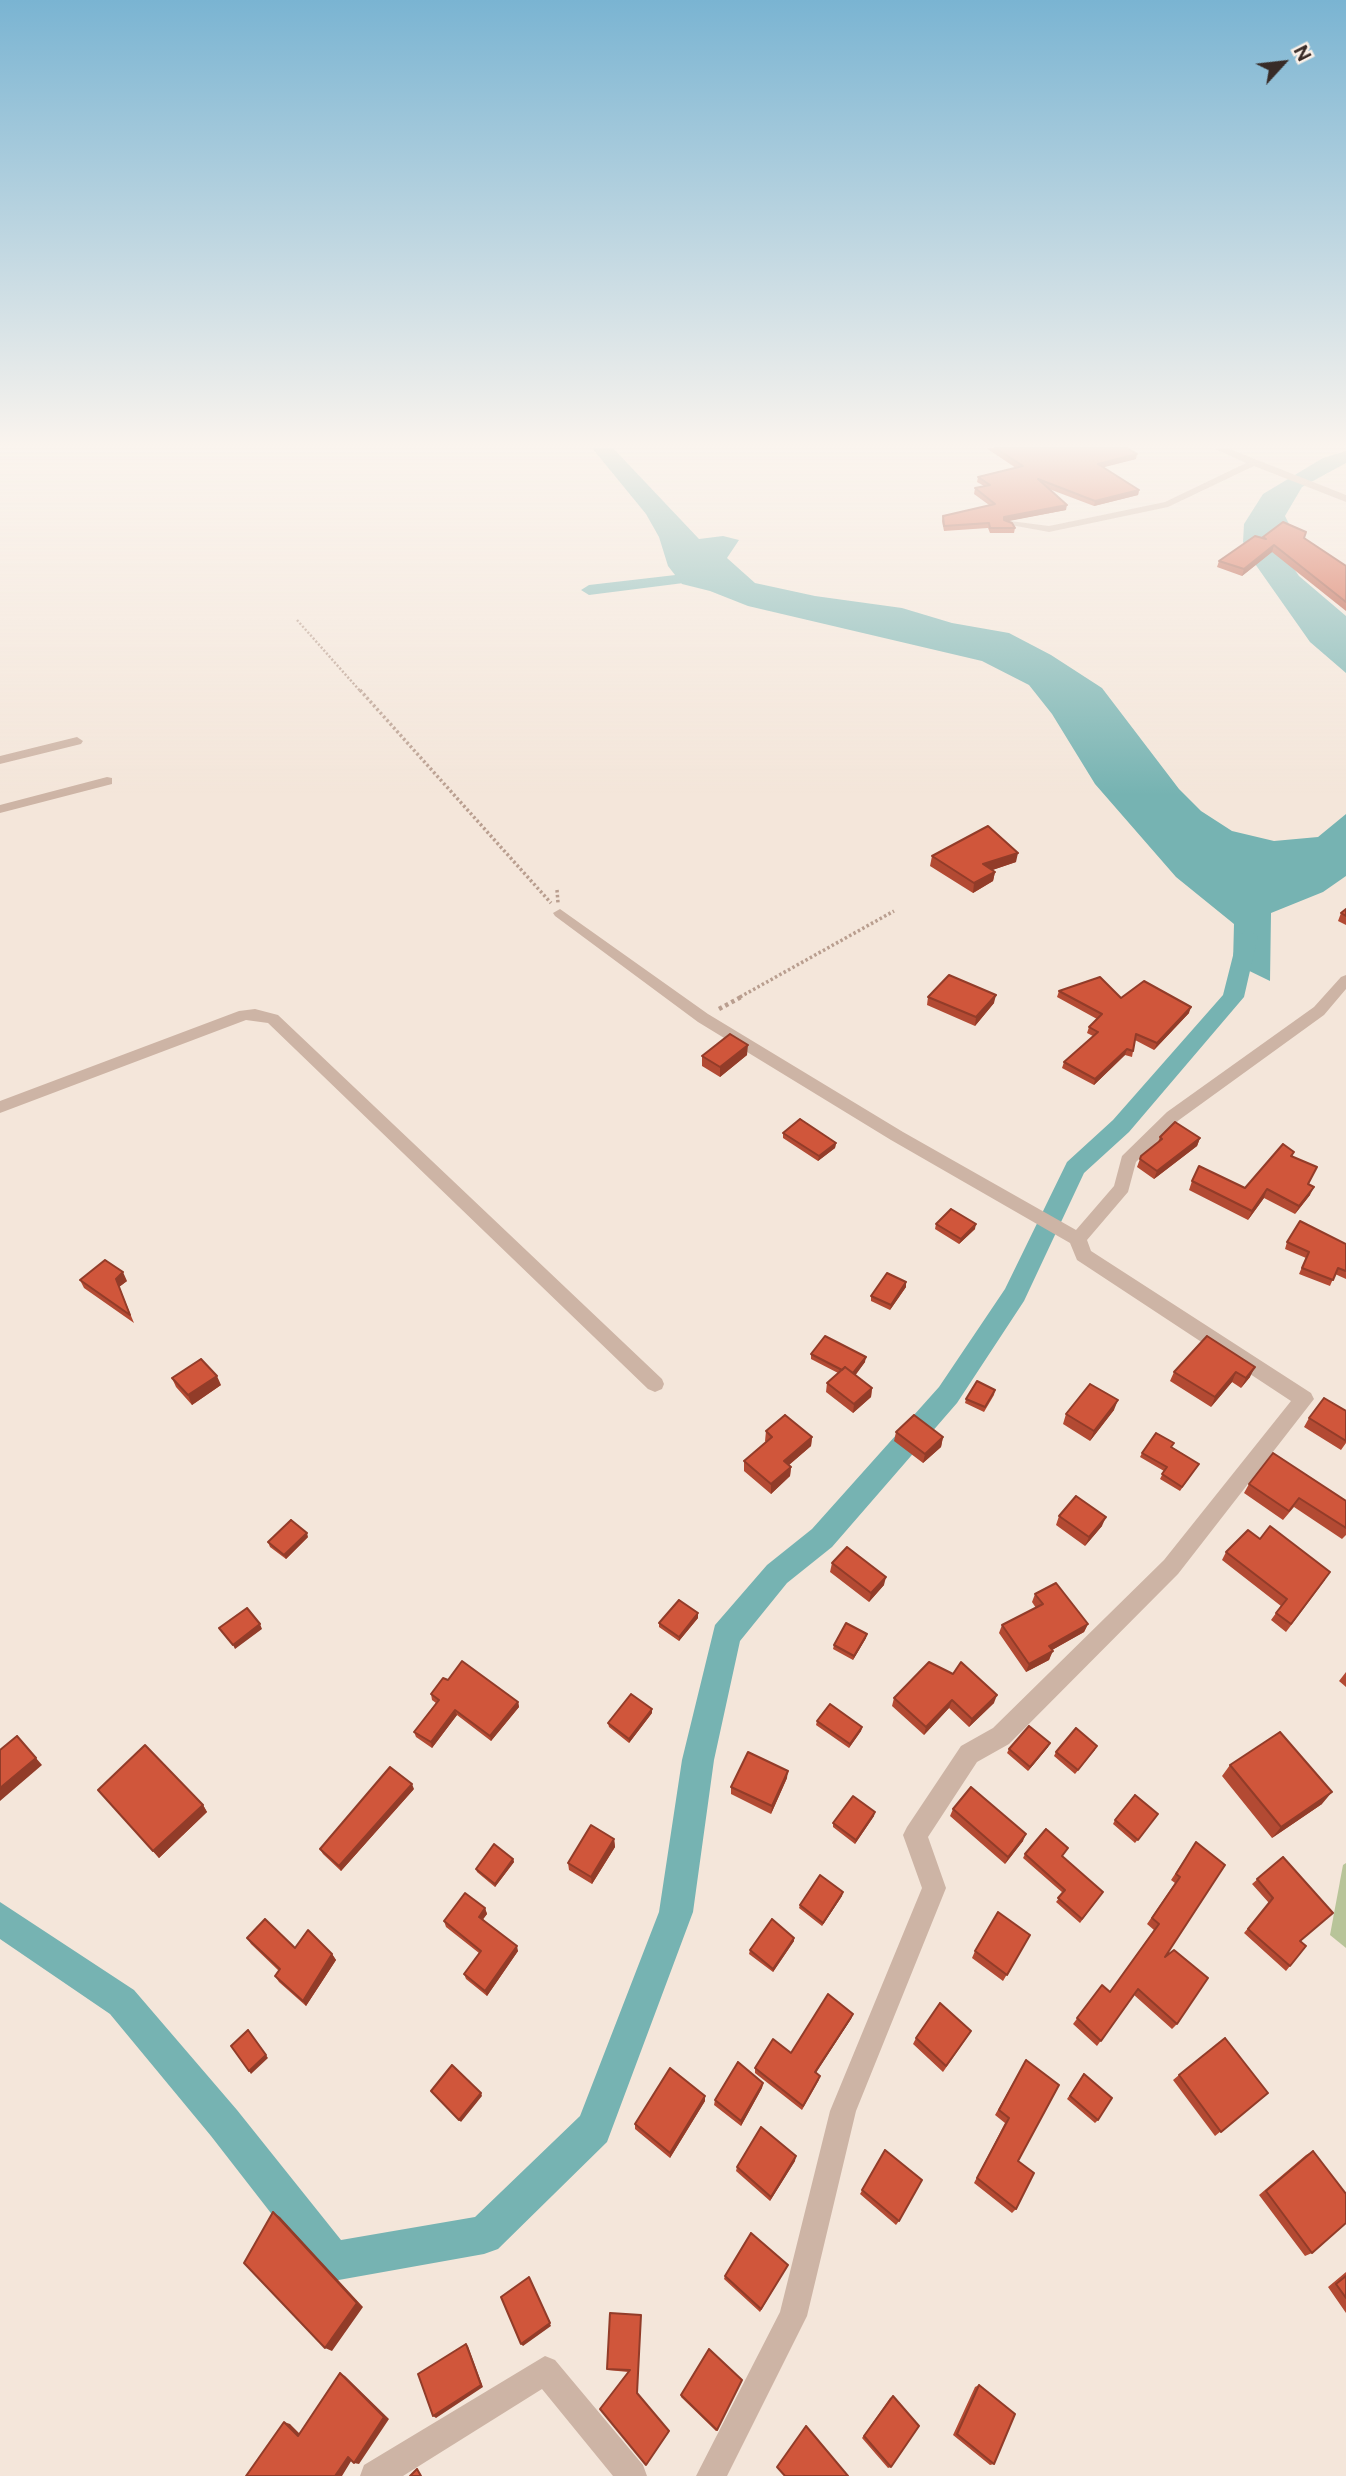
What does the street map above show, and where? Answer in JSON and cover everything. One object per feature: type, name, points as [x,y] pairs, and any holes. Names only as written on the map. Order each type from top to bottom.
[{"type":"street","points":[[0,760],[77,741]]},
{"type":"street","points":[[0,808],[107,781]]},
{"type":"street","points":[[560,913],[703,1018],[1028,1212],[1078,1239],[1083,1255],[1304,1399],[1171,1567],[1001,1737],[969,1754],[915,1835],[934,1888],[843,2110],[793,2316],[711,2476]]},
{"type":"street","points":[[1078,1239],[1122,1188],[1128,1160],[1173,1116],[1319,1011],[1346,980]]},
{"type":"street","points":[[0,1107],[244,1015],[255,1014],[273,1019],[655,1384]]},
{"type":"street","points":[[375,2476],[545,2370],[632,2476]]},
{"type":"path","points":[[298,620],[560,913]]},
{"type":"path","points":[[557,890],[560,913]]},
{"type":"path","points":[[703,1018],[894,911]]},
{"type":"green space","points":[[1346,1863],[1346,1948],[1330,1935],[1343,1865]]},
{"type":"water","points":[[667,564],[733,564],[755,583],[815,596],[902,608],[952,623],[1009,633],[1051,655],[1102,688],[1179,789],[1201,811],[1232,831],[1274,841],[1318,837],[1346,814],[1346,876],[1323,892],[1271,913],[1270,981],[1233,963],[1234,924],[1176,877],[1095,784],[1052,714],[1029,685],[982,661],[748,606],[710,591],[682,584]]},
{"type":"water","points":[[1255,564],[1290,564],[1299,576],[1346,616],[1346,673],[1310,642]]},
{"type":"building","points":[[1227,564],[1251,564],[1244,569]]},
{"type":"building","points":[[1297,564],[1342,564],[1346,566],[1346,602]]},
{"type":"building","points":[[988,826],[1018,853],[983,864],[995,872],[974,883],[932,856]]},
{"type":"building","points":[[949,975],[996,995],[976,1017],[928,997]]},
{"type":"building","points":[[1100,977],[1121,998],[1144,981],[1191,1007],[1157,1043],[1136,1034],[1133,1051],[1127,1049],[1095,1079],[1064,1062],[1098,1032],[1089,1027],[1102,1014],[1059,991]]},
{"type":"building","points":[[730,1034],[748,1045],[720,1067],[702,1056]]},
{"type":"building","points":[[800,1119],[836,1143],[819,1156],[783,1133]]},
{"type":"building","points":[[1175,1122],[1200,1138],[1157,1171],[1140,1159],[1141,1156],[1162,1139],[1160,1137]]},
{"type":"building","points":[[1283,1144],[1294,1152],[1291,1156],[1317,1167],[1308,1184],[1314,1187],[1299,1206],[1267,1189],[1252,1211],[1192,1181],[1199,1166],[1245,1188]]},
{"type":"building","points":[[951,1209],[976,1224],[961,1239],[936,1224]]},
{"type":"building","points":[[1300,1221],[1346,1244],[1346,1271],[1338,1268],[1333,1280],[1302,1268],[1309,1252],[1287,1242]]},
{"type":"building","points":[[105,1260],[123,1272],[116,1279],[130,1315],[80,1280]]},
{"type":"building","points":[[887,1273],[906,1282],[891,1305],[871,1296]]},
{"type":"building","points":[[825,1336],[866,1357],[853,1373],[845,1367],[842,1370],[811,1354]]},
{"type":"building","points":[[1207,1336],[1255,1367],[1246,1378],[1236,1372],[1215,1397],[1174,1372]]},
{"type":"building","points":[[201,1359],[217,1376],[188,1395],[172,1378]]},
{"type":"building","points":[[845,1367],[872,1388],[854,1404],[827,1383]]},
{"type":"building","points":[[977,1381],[995,1390],[985,1407],[966,1399]]},
{"type":"building","points":[[1090,1384],[1118,1400],[1094,1431],[1066,1414]]},
{"type":"building","points":[[1324,1398],[1346,1411],[1346,1441],[1309,1418]]},
{"type":"building","points":[[785,1415],[812,1437],[784,1461],[791,1467],[771,1484],[744,1461],[772,1437],[766,1431]]},
{"type":"building","points":[[914,1415],[943,1437],[925,1454],[896,1432]]},
{"type":"building","points":[[1156,1433],[1174,1443],[1171,1447],[1199,1464],[1182,1487],[1162,1474],[1167,1467],[1142,1453]]},
{"type":"building","points":[[1273,1453],[1346,1501],[1346,1528],[1299,1498],[1289,1511],[1249,1484]]},
{"type":"building","points":[[1076,1496],[1106,1517],[1089,1537],[1059,1516]]},
{"type":"building","points":[[291,1520],[307,1533],[284,1555],[268,1542]]},
{"type":"building","points":[[1270,1526],[1330,1572],[1291,1624],[1276,1613],[1287,1599],[1226,1552],[1248,1530],[1260,1539]]},
{"type":"building","points":[[847,1547],[886,1577],[871,1593],[832,1563]]},
{"type":"building","points":[[1056,1583],[1088,1624],[1049,1646],[1053,1651],[1029,1664],[1002,1625],[1043,1604],[1035,1594]]},
{"type":"building","points":[[679,1600],[698,1613],[679,1637],[659,1623]]},
{"type":"building","points":[[247,1608],[260,1624],[233,1645],[219,1628]]},
{"type":"building","points":[[846,1623],[867,1634],[854,1656],[834,1645]]},
{"type":"building","points":[[462,1661],[518,1702],[490,1736],[455,1710],[431,1742],[414,1732],[439,1700],[431,1694],[443,1678],[448,1680]]},
{"type":"building","points":[[929,1662],[953,1674],[961,1662],[997,1695],[972,1719],[952,1700],[926,1727],[894,1698]]},
{"type":"building","points":[[631,1694],[652,1709],[629,1739],[608,1723]]},
{"type":"building","points":[[830,1704],[862,1727],[850,1744],[817,1721]]},
{"type":"building","points":[[1029,1726],[1050,1743],[1030,1767],[1009,1749]]},
{"type":"building","points":[[1076,1728],[1097,1746],[1078,1770],[1056,1752]]},
{"type":"building","points":[[1280,1732],[1332,1792],[1281,1827],[1230,1765]]},
{"type":"building","points":[[17,1736],[36,1758],[0,1788],[0,1750]]},
{"type":"building","points":[[145,1745],[203,1805],[153,1851],[98,1790]]},
{"type":"building","points":[[748,1752],[788,1771],[772,1806],[731,1787]]},
{"type":"building","points":[[390,1767],[412,1784],[339,1866],[320,1849]]},
{"type":"building","points":[[971,1787],[1026,1834],[1008,1857],[953,1809]]},
{"type":"building","points":[[1135,1795],[1158,1814],[1138,1840],[1115,1820]]},
{"type":"building","points":[[853,1796],[875,1812],[856,1840],[833,1823]]},
{"type":"building","points":[[591,1825],[614,1839],[591,1877],[568,1863]]},
{"type":"building","points":[[1046,1829],[1068,1848],[1062,1856],[1103,1892],[1082,1919],[1058,1898],[1065,1890],[1025,1854]]},
{"type":"building","points":[[1196,1842],[1225,1865],[1165,1957],[1174,1950],[1208,1978],[1177,2024],[1138,1989],[1101,2041],[1077,2018],[1102,1985],[1110,1992],[1159,1924],[1152,1918],[1180,1877],[1176,1874]]},
{"type":"building","points":[[494,1844],[513,1859],[495,1884],[476,1869]]},
{"type":"building","points":[[1283,1857],[1333,1913],[1300,1941],[1306,1946],[1290,1966],[1248,1929],[1273,1898],[1257,1879]]},
{"type":"building","points":[[820,1875],[843,1892],[823,1923],[800,1905]]},
{"type":"building","points":[[465,1893],[485,1908],[479,1917],[517,1946],[485,1991],[464,1974],[481,1951],[444,1921]]},
{"type":"building","points":[[998,1912],[1030,1935],[1007,1975],[975,1951]]},
{"type":"building","points":[[265,1919],[295,1948],[308,1930],[332,1954],[303,2001],[275,1976],[280,1969],[247,1938]]},
{"type":"building","points":[[772,1919],[794,1938],[773,1969],[750,1950]]},
{"type":"building","points":[[828,1994],[853,2014],[815,2072],[820,2076],[803,2106],[755,2068],[773,2039],[791,2053]]},
{"type":"building","points":[[940,2003],[971,2031],[946,2066],[916,2038]]},
{"type":"building","points":[[248,2030],[266,2055],[249,2071],[231,2046]]},
{"type":"building","points":[[1225,2038],[1268,2093],[1221,2132],[1179,2075]]},
{"type":"building","points":[[1026,2060],[1059,2085],[1018,2161],[1034,2173],[1016,2209],[977,2178],[1009,2118],[999,2110]]},
{"type":"building","points":[[738,2062],[763,2083],[741,2121],[715,2100]]},
{"type":"building","points":[[452,2065],[481,2093],[459,2120],[431,2091]]},
{"type":"building","points":[[670,2068],[705,2096],[670,2153],[635,2124]]},
{"type":"building","points":[[1084,2074],[1112,2098],[1098,2120],[1070,2096]]},
{"type":"building","points":[[761,2127],[796,2156],[771,2197],[737,2167]]},
{"type":"building","points":[[885,2150],[922,2180],[899,2221],[862,2190]]},
{"type":"building","points":[[1313,2151],[1346,2194],[1346,2223],[1312,2253],[1266,2191]]},
{"type":"building","points":[[273,2212],[357,2303],[325,2348],[244,2263]]},
{"type":"building","points":[[751,2233],[788,2265],[761,2309],[725,2276]]},
{"type":"building","points":[[1346,2276],[1346,2298],[1336,2284]]},
{"type":"building","points":[[529,2277],[550,2323],[521,2344],[501,2297]]},
{"type":"building","points":[[610,2313],[641,2315],[637,2393],[669,2431],[646,2465],[600,2409],[630,2370],[607,2369]]},
{"type":"building","points":[[466,2344],[481,2385],[433,2416],[418,2374]]},
{"type":"building","points":[[709,2349],[742,2380],[717,2430],[681,2395]]},
{"type":"building","points":[[340,2373],[384,2417],[354,2463],[348,2457],[335,2476],[246,2476],[284,2422],[298,2436]]},
{"type":"building","points":[[979,2385],[1015,2414],[994,2464],[957,2434]]},
{"type":"building","points":[[893,2396],[919,2426],[891,2467],[864,2436]]},
{"type":"building","points":[[806,2426],[848,2476],[785,2476],[777,2467]]},
{"type":"building","points":[[417,2469],[421,2476],[410,2476]]},
{"type":"waterway","points":[[589,590],[710,576]]},
{"type":"waterway","points":[[0,1919],[122,2002],[224,2123],[333,2261],[484,2235],[594,2129],[676,1912],[698,1760],[726,1635],[777,1574],[822,1538],[948,1395],[1015,1294],[1075,1168],[1121,1126],[1233,997],[1248,936]]}]
